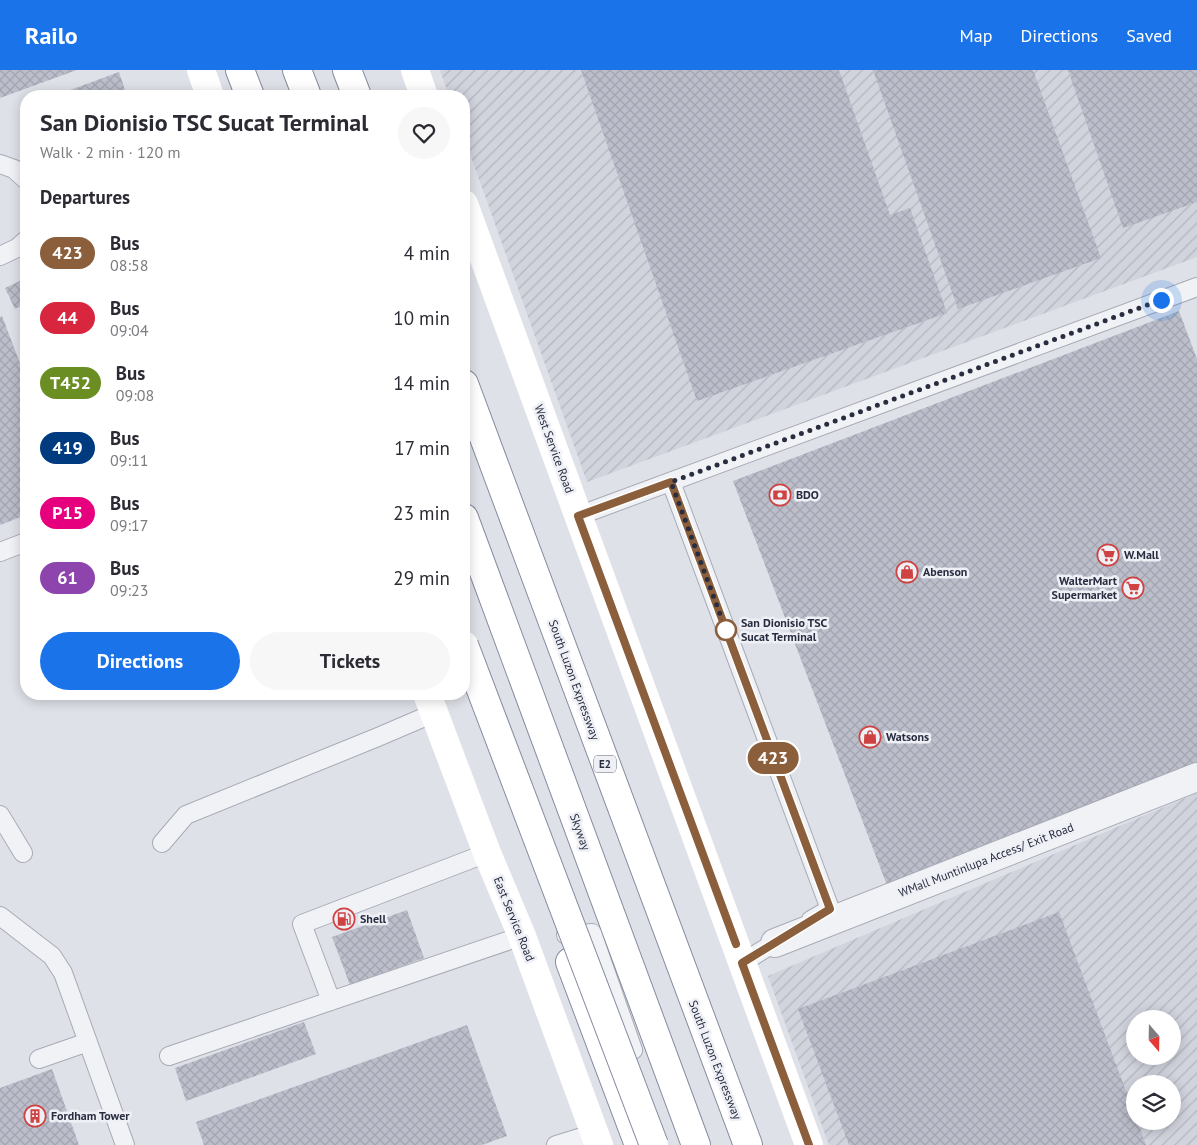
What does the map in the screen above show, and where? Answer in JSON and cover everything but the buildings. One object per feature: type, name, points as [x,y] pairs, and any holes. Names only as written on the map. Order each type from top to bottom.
[{"type":"main road","points":[[201,70],[208,90]]},
{"type":"main road","points":[[240,70],[248,90]]},
{"type":"main road","points":[[251,70],[259,90]]},
{"type":"main road","points":[[297,70],[305,90]]},
{"type":"main road","points":[[347,70],[355,90]]},
{"type":"main road","points":[[415,70],[422,90]]},
{"type":"main road","name":"West Service Road","points":[[470,220],[809,1145]]},
{"type":"main road","name":"South Luzon Expressway","points":[[470,400],[748,1145]]},
{"type":"main road","name":"Skyway","points":[[470,534],[696,1145]]},
{"type":"main road","points":[[470,661],[654,1145]]},
{"type":"main road","points":[[470,690],[638,1145]]},
{"type":"main road","name":"East Service Road","points":[[431,703],[487,853],[522,936],[597,1139]]},
{"type":"street","name":"WMall Muntinlupa Access/ Exit Road","points":[[774,942],[1197,777]]},
{"type":"lane","points":[[0,164],[14,169],[20,174]]},
{"type":"lane","points":[[0,256],[20,245]]},
{"type":"lane","points":[[578,516],[1197,287]]},
{"type":"lane","points":[[671,482],[830,909],[742,963]]},
{"type":"lane","points":[[0,552],[20,544]]},
{"type":"lane","points":[[162,843],[186,814],[378,738],[431,703]]},
{"type":"lane","points":[[0,815],[23,853]]},
{"type":"lane","points":[[331,1001],[302,924],[487,853]]},
{"type":"lane","points":[[0,916],[52,956],[63,973],[125,1145]]},
{"type":"lane","points":[[168,1056],[522,936]]},
{"type":"lane","points":[[39,1059],[88,1042]]},
{"type":"lane","points":[[556,1145],[597,1139]]},
{"type":"shaded area","points":[[440,70],[1197,70],[1197,257],[587,482],[470,154],[470,90],[447,90]]},
{"type":"shaded area","points":[[1197,793],[1197,1145],[829,1145],[768,976]]},
{"type":"bus line","name":"423","points":[[736,944],[578,516],[671,482],[830,909],[742,963],[809,1145]]},
{"type":"place","name":"BDO","points":[[780,495]]},
{"type":"place","name":"W.Mall","points":[[1108,555]]},
{"type":"place","name":"Abenson","points":[[907,572]]},
{"type":"place","name":"WalterMart Supermarket","points":[[1133,588]]},
{"type":"place","name":"San Dionisio TSC Sucat Terminal","points":[[726,630]]},
{"type":"place","name":"Watsons","points":[[870,737]]},
{"type":"place","name":"Shell","points":[[344,919]]},
{"type":"place","name":"Fordham Tower","points":[[35,1116]]},
{"type":"route","points":[[726,630],[671,482],[1161,300]]}]
